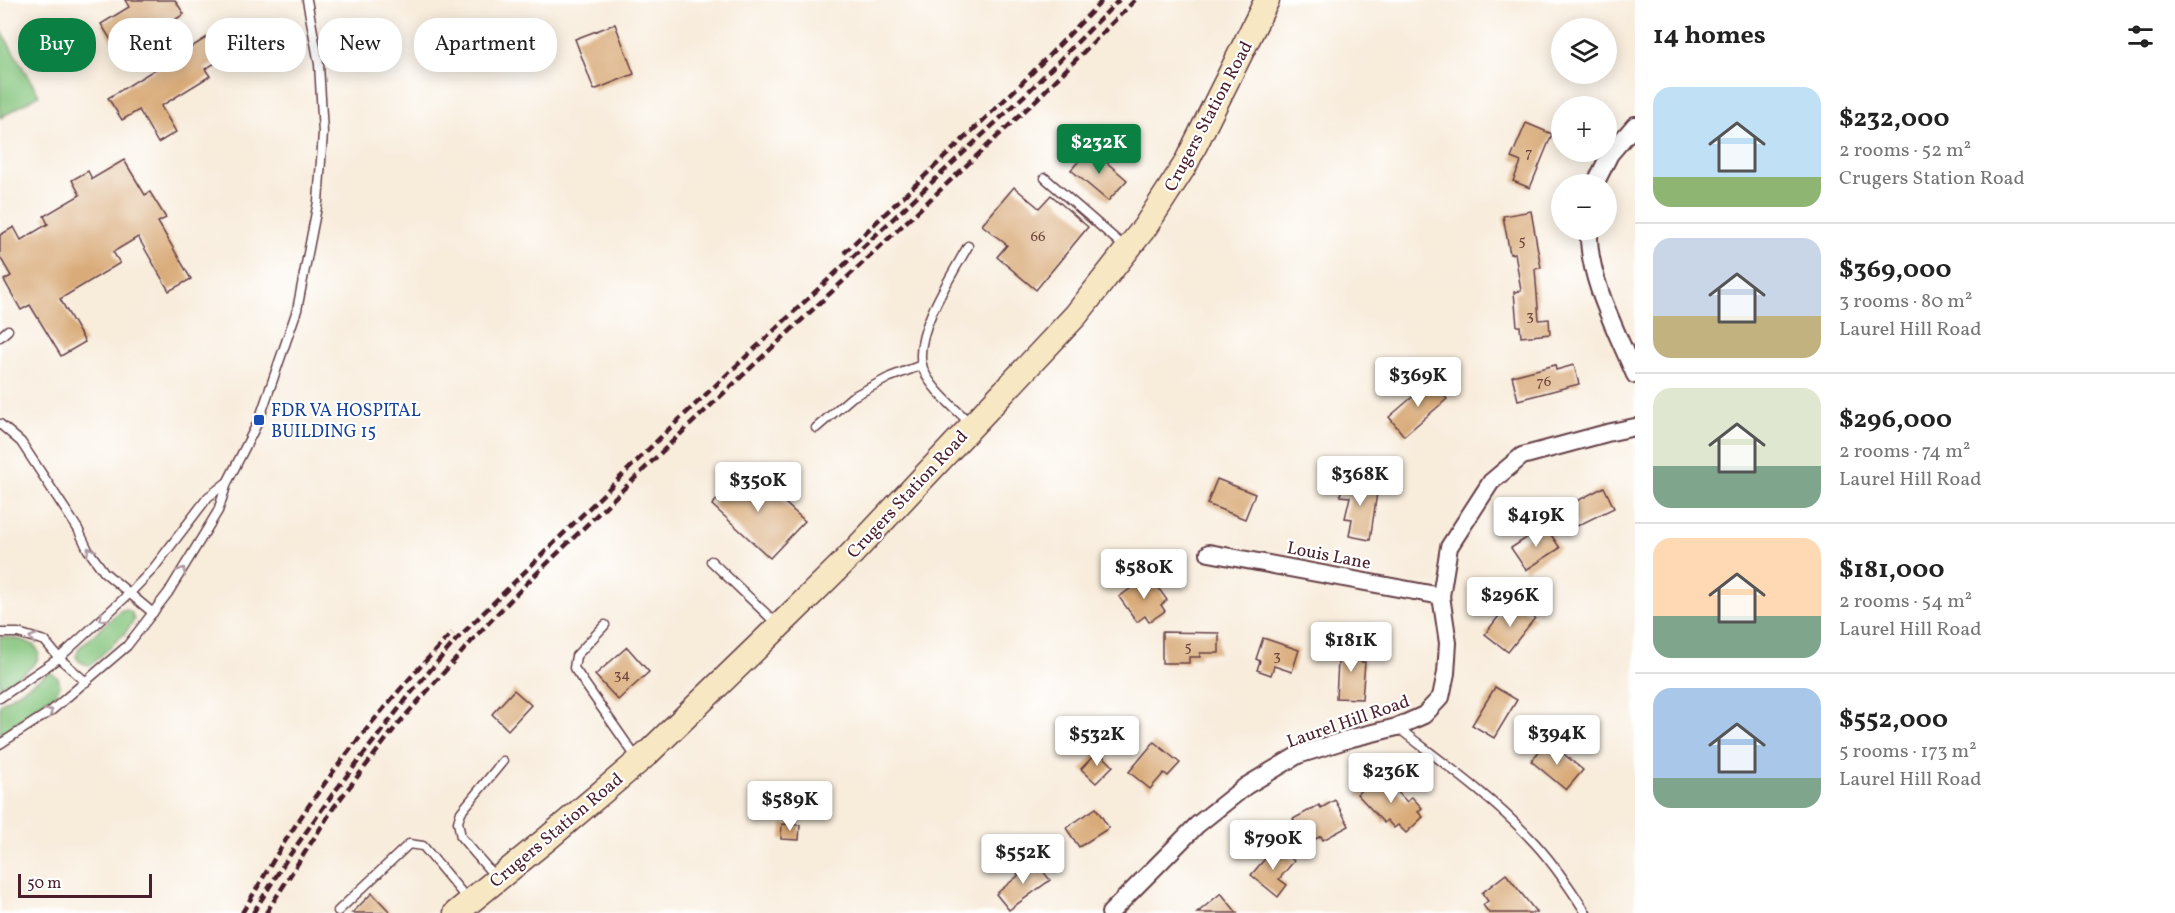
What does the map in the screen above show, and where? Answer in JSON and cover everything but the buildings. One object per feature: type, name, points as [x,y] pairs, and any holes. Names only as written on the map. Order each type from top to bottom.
[{"type":"street","name":"Crugers Station Road","points":[[463,908],[639,760],[779,627],[1076,315],[1145,227],[1185,165],[1267,0]]},
{"type":"street","points":[[1601,174],[1610,153],[1635,124]]},
{"type":"street","points":[[1588,240],[1599,288],[1635,375]]},
{"type":"street","name":"Laurel Hill Road","points":[[1110,913],[1197,825],[1246,786],[1298,755],[1352,738],[1397,728],[1424,715],[1441,697],[1446,673],[1448,643],[1441,596],[1449,547],[1491,482],[1522,456],[1635,427]]},
{"type":"street","name":"Louis Lane","points":[[1209,553],[1441,596]]},
{"type":"lane","points":[[0,744],[51,711],[127,646],[168,593],[218,511],[226,483],[259,420],[297,310],[318,202],[323,133],[319,64],[307,0]]},
{"type":"lane","points":[[1045,178],[1127,249]]},
{"type":"lane","points":[[968,246],[932,312],[921,348],[922,365],[927,376],[972,425]]},
{"type":"lane","points":[[0,337],[8,330]]},
{"type":"lane","points":[[816,429],[852,397],[890,377],[922,365]]},
{"type":"lane","points":[[0,424],[21,442],[104,572],[153,613]]},
{"type":"lane","points":[[0,698],[59,658],[130,593],[153,569],[208,497],[226,483]]},
{"type":"lane","points":[[711,561],[779,627]]},
{"type":"lane","points":[[605,625],[576,656],[574,668],[639,760]]},
{"type":"lane","points":[[0,633],[18,633],[45,641],[59,658],[86,682]]},
{"type":"lane","points":[[1397,728],[1470,784],[1529,836],[1565,879],[1586,913]]},
{"type":"lane","points":[[497,880],[461,837],[458,822],[461,812],[503,761]]},
{"type":"lane","points":[[338,911],[404,846],[414,843],[427,850],[463,908]]},
{"type":"green space","points":[[0,29],[18,59],[18,72],[25,72],[39,95],[0,118]]},
{"type":"green space","points":[[125,609],[132,613],[134,620],[125,633],[90,666],[80,662],[76,657],[79,648]]},
{"type":"green space","points":[[0,637],[27,642],[33,645],[39,655],[29,669],[0,687]]},
{"type":"green space","points":[[50,672],[58,678],[60,685],[56,694],[0,735],[0,704]]},
{"type":"railway","points":[[844,253],[1019,86],[1103,0]]},
{"type":"railway","points":[[253,913],[332,795],[411,693],[456,640],[668,430],[1026,94],[1119,0]]},
{"type":"railway","points":[[266,913],[334,807],[398,724],[477,635],[676,438],[1034,102],[1135,0]]},
{"type":"railway","points":[[242,913],[289,835],[345,756],[386,705],[452,633]]},
{"type":"place","name":"FDR VA HOSPITAL BUILDING 15","points":[[259,420]]}]
